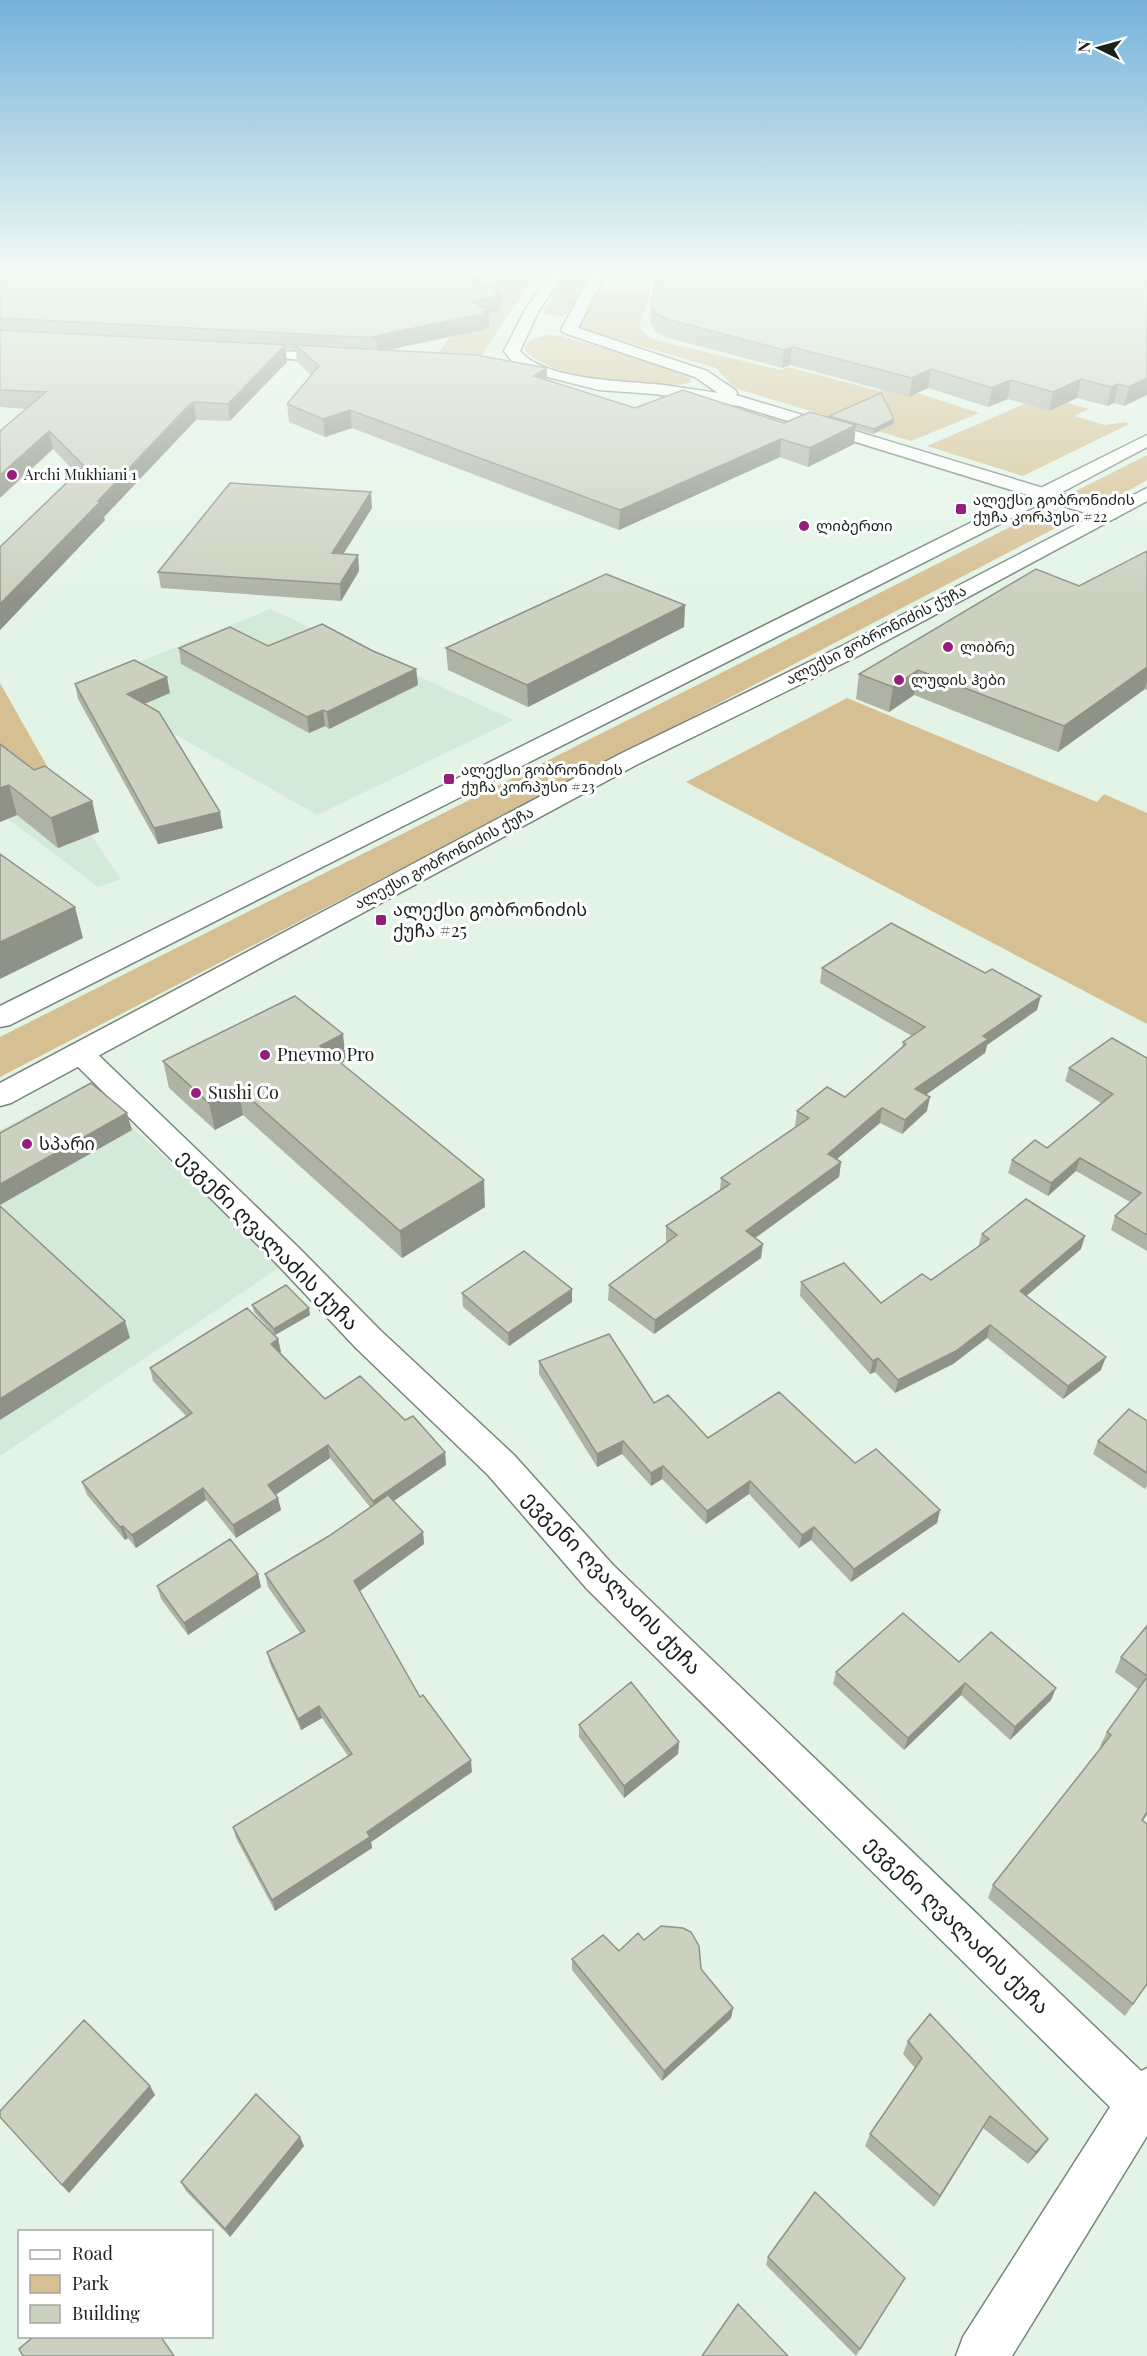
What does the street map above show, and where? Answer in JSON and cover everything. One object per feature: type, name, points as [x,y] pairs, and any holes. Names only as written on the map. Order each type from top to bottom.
[{"type":"main road","points":[[582,381],[599,385],[674,390],[692,386],[701,381]]},
{"type":"main road","points":[[711,381],[741,401]]},
{"type":"main road","points":[[654,389],[741,401],[1109,514]]},
{"type":"main road","points":[[0,1018],[1044,494],[1147,440]]},
{"type":"main road","name":"ალექსი გობრონიძის ქუჩა","points":[[0,1096],[629,759],[850,651],[1147,494]]},
{"type":"street","name":"ევგენი ღვალაძის ქუჩა","points":[[80,1053],[287,1255],[368,1339],[501,1465],[600,1577],[1144,2102]]},
{"type":"street","points":[[982,2356],[1144,2102]]},
{"type":"shaded area","points":[[270,609],[514,720],[317,815],[160,726],[94,680]]},
{"type":"shaded area","points":[[0,762],[60,789],[121,879],[98,887],[0,813]]},
{"type":"shaded area","points":[[86,1085],[283,1265],[0,1456],[0,1130]]},
{"type":"green space","points":[[604,381],[691,381],[691,382],[654,386]]},
{"type":"green space","points":[[728,381],[841,381],[879,391],[893,385],[979,413],[911,441],[734,388]]},
{"type":"green space","points":[[1043,396],[1089,409],[1074,416],[1105,425],[1126,422],[1129,424],[1023,476],[927,446]]},
{"type":"green space","points":[[1147,455],[1147,480],[1121,494],[1101,501],[1092,501],[1083,498],[1076,491]]},
{"type":"green space","points":[[1044,510],[1066,511],[1069,521],[0,1077],[0,1037]]},
{"type":"green space","points":[[0,683],[60,789],[0,762]]},
{"type":"green space","points":[[847,698],[1097,802],[1104,794],[1147,813],[1147,1024],[686,782]]},
{"type":"building","points":[[0,381],[250,381],[228,404],[194,402],[189,405],[98,501],[101,501],[0,604],[0,547],[84,466],[49,431],[0,475],[0,431],[46,392],[0,390]]},
{"type":"building","points":[[306,381],[550,381],[635,408],[683,390],[784,423],[810,412],[856,425],[810,448],[781,439],[620,510],[350,410],[323,419],[287,404]]},
{"type":"building","points":[[969,381],[1009,381],[992,388]]},
{"type":"building","points":[[1014,381],[1077,381],[1053,392]]},
{"type":"building","points":[[1088,381],[1141,381],[1129,387],[1118,384],[1111,387]]},
{"type":"building","points":[[881,393],[894,419],[874,429],[829,416]]},
{"type":"building","points":[[230,483],[371,492],[332,553],[358,555],[340,584],[158,572]]},
{"type":"building","points":[[1147,551],[1147,667],[1064,726],[918,670],[893,687],[859,674],[1036,569],[1079,586]]},
{"type":"building","points":[[606,574],[685,605],[527,685],[446,648]]},
{"type":"building","points":[[322,624],[373,651],[416,669],[327,712],[323,710],[307,717],[179,648],[230,627],[268,646]]},
{"type":"building","points":[[134,660],[167,677],[127,694],[159,712],[220,812],[154,828],[75,684]]},
{"type":"building","points":[[0,744],[34,770],[45,766],[92,801],[51,818],[9,785],[0,788]]},
{"type":"building","points":[[0,854],[75,907],[0,942]]},
{"type":"building","points":[[891,923],[985,973],[992,969],[1041,996],[983,1036],[988,1039],[915,1089],[930,1097],[905,1120],[882,1108],[828,1154],[841,1162],[746,1231],[763,1244],[655,1320],[609,1285],[677,1235],[666,1226],[730,1184],[721,1178],[809,1118],[797,1111],[827,1087],[845,1097],[906,1044],[903,1042],[925,1027],[822,968]]},
{"type":"building","points":[[295,996],[343,1034],[320,1046],[484,1180],[400,1231],[238,1088],[209,1103],[163,1061]]},
{"type":"building","points":[[1112,1038],[1147,1058],[1147,1235],[1115,1216],[1141,1193],[1080,1158],[1051,1183],[1012,1160],[1035,1140],[1047,1148],[1113,1094],[1069,1068]]},
{"type":"building","points":[[91,1083],[127,1113],[0,1184],[0,1133]]},
{"type":"building","points":[[1026,1199],[1085,1236],[1020,1291],[1106,1357],[1068,1386],[990,1325],[956,1351],[898,1380],[878,1358],[873,1361],[801,1282],[844,1263],[881,1303],[922,1274],[931,1280],[989,1239],[982,1234]]},
{"type":"building","points":[[0,1206],[125,1321],[0,1399]]},
{"type":"building","points":[[524,1251],[572,1289],[508,1333],[462,1293]]},
{"type":"building","points":[[286,1285],[309,1308],[274,1329],[252,1305]]},
{"type":"building","points":[[247,1308],[278,1339],[271,1344],[325,1399],[360,1376],[405,1420],[413,1416],[445,1452],[373,1501],[328,1445],[268,1485],[278,1498],[233,1525],[203,1488],[132,1535],[123,1526],[120,1527],[82,1482],[192,1413],[150,1368]]},
{"type":"building","points":[[609,1334],[654,1403],[668,1395],[708,1438],[779,1392],[855,1463],[876,1449],[940,1510],[854,1569],[814,1527],[802,1535],[750,1481],[707,1511],[663,1466],[651,1473],[623,1441],[597,1454],[539,1361]]},
{"type":"building","points":[[1129,1409],[1147,1421],[1147,1473],[1098,1441]]},
{"type":"building","points":[[388,1495],[423,1532],[354,1581],[420,1697],[423,1695],[471,1760],[367,1832],[370,1837],[272,1900],[233,1827],[352,1754],[319,1706],[298,1719],[267,1652],[305,1631],[265,1574],[329,1536]]},
{"type":"building","points":[[230,1539],[258,1574],[184,1623],[157,1586]]},
{"type":"building","points":[[903,1613],[959,1662],[991,1632],[1056,1688],[1015,1727],[965,1683],[908,1738],[836,1672]]},
{"type":"building","points":[[1147,1626],[1147,1676],[1121,1657]]},
{"type":"building","points":[[1147,1677],[1147,1812],[1142,1820],[1147,1824],[1147,1984],[1133,2004],[993,1885],[1111,1735],[1107,1732]]},
{"type":"building","points":[[631,1682],[679,1742],[624,1786],[579,1725]]},
{"type":"building","points":[[661,1926],[683,1928],[691,1932],[699,1946],[701,1969],[733,2008],[664,2071],[572,1959],[603,1935],[619,1951],[638,1933],[644,1940]]},
{"type":"building","points":[[930,2014],[1048,2139],[1036,2152],[990,2116],[940,2196],[870,2134],[922,2058],[908,2041]]},
{"type":"building","points":[[84,2020],[150,2086],[62,2185],[0,2117],[0,2111]]},
{"type":"building","points":[[256,2094],[300,2137],[225,2229],[181,2182]]},
{"type":"building","points":[[815,2192],[905,2278],[860,2349],[768,2257]]},
{"type":"building","points":[[738,2304],[788,2356],[702,2356]]},
{"type":"building","points":[[32,2338],[162,2338],[174,2356],[23,2356],[19,2349]]},
{"type":"place","name":"Archi Mukhiani 1","points":[[12,475]]},
{"type":"place","name":"ალექსი გობრონიძის ქუჩა კორპუსი #22","points":[[961,509]]},
{"type":"place","name":"ლიბერთი","points":[[804,526]]},
{"type":"place","name":"ლიბრე","points":[[948,647]]},
{"type":"place","name":"ლუდის ჰები","points":[[899,680]]},
{"type":"place","name":"ალექსი გობრონიძის ქუჩა კორპუსი #23","points":[[449,779]]},
{"type":"place","name":"ალექსი გობრონიძის ქუჩა #25","points":[[381,920]]},
{"type":"place","name":"Pnevmo Pro","points":[[265,1055]]},
{"type":"place","name":"Sushi Co","points":[[196,1093]]},
{"type":"place","name":"სპარი","points":[[27,1144]]}]
